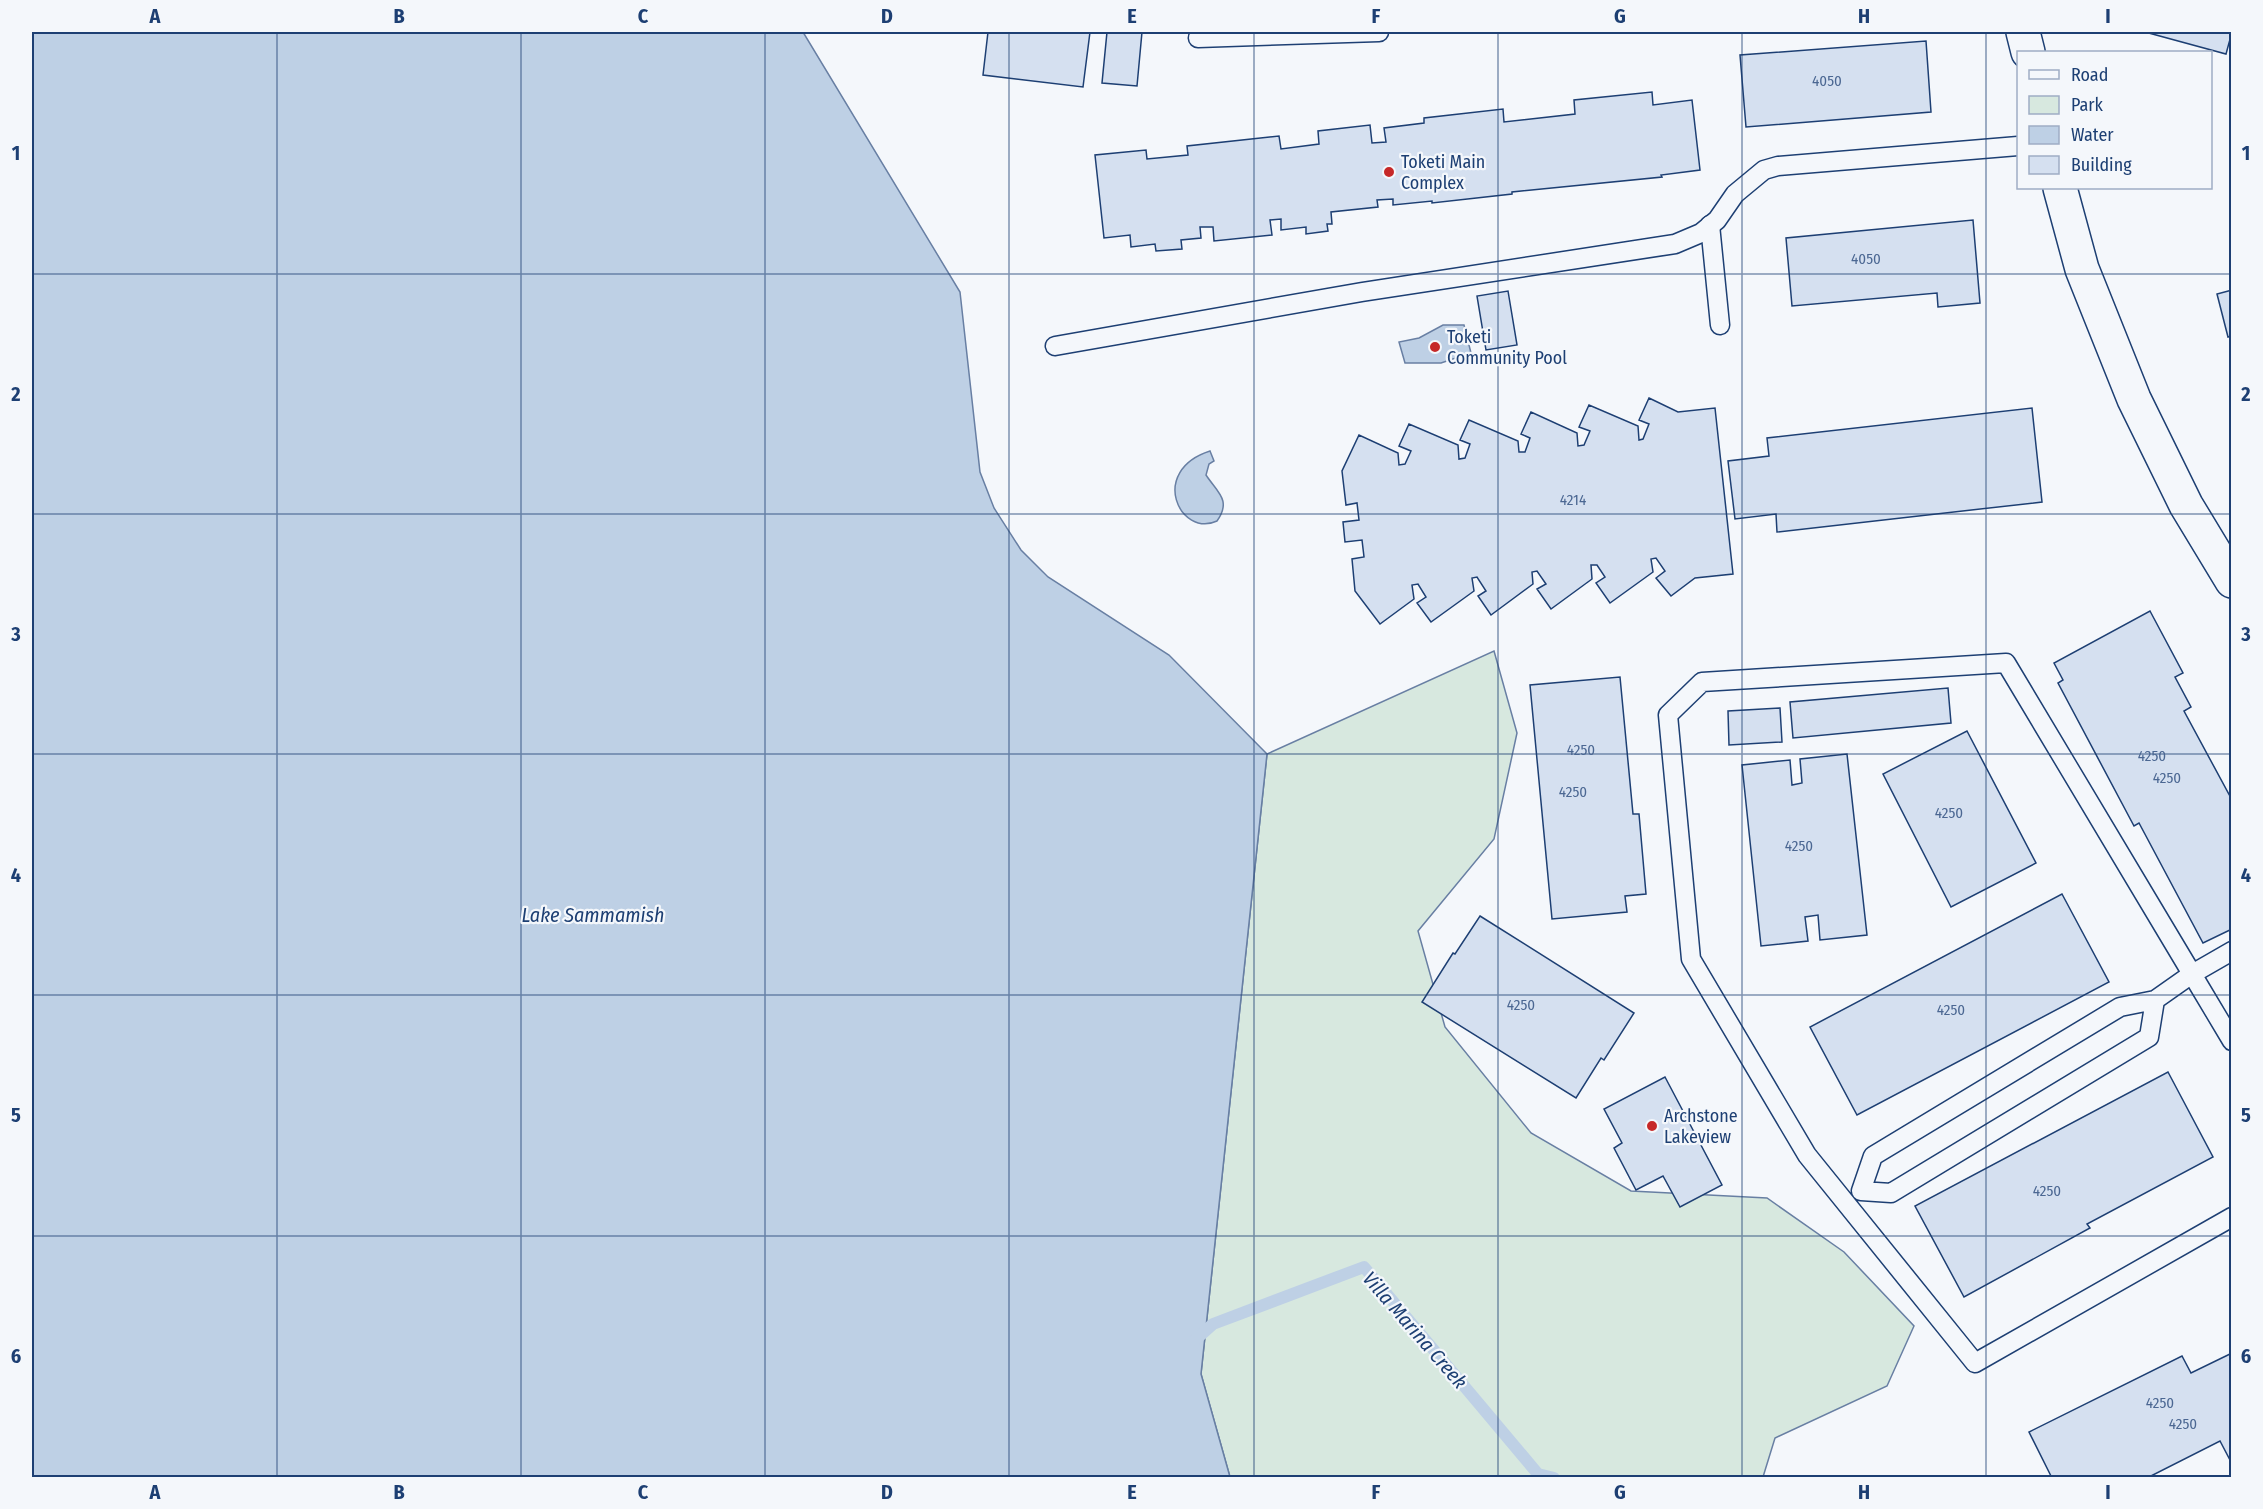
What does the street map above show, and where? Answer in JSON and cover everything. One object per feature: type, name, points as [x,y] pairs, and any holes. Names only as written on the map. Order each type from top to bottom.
[{"type":"main road","points":[[2023,32],[2028,51]]},
{"type":"main road","points":[[2060,189],[2082,269],[2134,399],[2186,505],[2232,581]]},
{"type":"lane","points":[[1198,38],[1379,32]]},
{"type":"lane","points":[[1055,346],[1362,292],[1675,244],[1701,233],[1717,220],[1735,194],[1764,170],[1778,166],[2017,146]]},
{"type":"lane","points":[[1710,225],[1720,324]]},
{"type":"lane","points":[[2232,1041],[2006,663],[1702,682],[1668,715],[1690,958],[1807,1155],[1975,1363],[2232,1217]]},
{"type":"lane","points":[[1845,1203],[1861,1191],[1873,1156],[2120,1007],[2155,1000],[2192,974],[2232,951]]},
{"type":"lane","points":[[1861,1191],[1891,1193],[2149,1037],[2155,1000]]},
{"type":"green space","points":[[1494,651],[1517,733],[1494,839],[1418,931],[1445,1027],[1531,1133],[1631,1191],[1767,1198],[1844,1252],[1914,1326],[1887,1386],[1775,1438],[1763,1477],[1230,1477],[1201,1374],[1267,754]]},
{"type":"water","name":"Lake Sammamish","points":[[32,32],[803,32],[960,292],[980,472],[994,508],[1021,550],[1048,577],[1169,655],[1267,754],[1201,1374],[1230,1477],[32,1477]]},
{"type":"water","name":"Toketi Community Pool","points":[[1443,325],[1464,325],[1471,353],[1441,363],[1405,363],[1399,342],[1419,338]]},
{"type":"water","points":[[1210,451],[1214,461],[1209,464],[1206,475],[1218,491],[1223,507],[1217,521],[1204,524],[1192,520],[1182,512],[1176,500],[1175,486],[1180,473],[1191,460]]},
{"type":"building","points":[[988,32],[1090,32],[1083,87],[983,75]]},
{"type":"building","points":[[1107,32],[1142,32],[1137,86],[1102,83]]},
{"type":"building","points":[[2145,32],[2232,32],[2226,54]]},
{"type":"building","points":[[1926,41],[1931,112],[1746,127],[1740,55]]},
{"type":"building","name":"Toketi Main Complex","points":[[1652,92],[1653,105],[1692,100],[1700,170],[1661,175],[1662,177],[1512,192],[1512,194],[1432,203],[1432,201],[1393,205],[1393,199],[1377,200],[1378,207],[1331,212],[1332,224],[1327,224],[1328,231],[1306,234],[1306,227],[1281,230],[1281,219],[1270,220],[1272,235],[1214,241],[1213,227],[1200,227],[1201,238],[1181,240],[1182,249],[1156,251],[1155,244],[1131,247],[1130,235],[1104,238],[1095,155],[1146,150],[1147,159],[1188,155],[1187,146],[1279,136],[1281,149],[1319,144],[1318,131],[1370,125],[1372,143],[1386,142],[1384,128],[1424,123],[1424,118],[1503,109],[1504,122],[1575,114],[1574,100]]},
{"type":"building","points":[[1973,220],[1980,303],[1938,307],[1937,293],[1792,306],[1786,238]]},
{"type":"building","points":[[2232,290],[2232,336],[2228,337],[2217,294]]},
{"type":"building","points":[[1508,291],[1517,345],[1486,350],[1477,296]]},
{"type":"building","points":[[1649,398],[1678,412],[1715,408],[1733,574],[1695,578],[1671,596],[1656,578],[1665,571],[1656,558],[1651,559],[1653,572],[1610,603],[1596,583],[1605,577],[1597,565],[1591,565],[1592,579],[1551,609],[1537,589],[1546,584],[1537,571],[1532,572],[1533,584],[1491,615],[1478,596],[1486,591],[1477,577],[1472,578],[1474,591],[1431,622],[1417,603],[1426,597],[1418,584],[1412,585],[1414,599],[1380,624],[1355,591],[1352,559],[1364,557],[1362,540],[1345,542],[1343,522],[1359,520],[1357,503],[1346,505],[1342,471],[1359,435],[1398,453],[1399,465],[1405,464],[1411,451],[1399,446],[1409,424],[1458,445],[1459,459],[1465,458],[1470,444],[1460,440],[1469,420],[1518,441],[1519,452],[1525,452],[1530,438],[1521,434],[1531,412],[1577,433],[1578,446],[1584,445],[1590,431],[1579,427],[1589,405],[1638,426],[1639,440],[1643,439],[1649,424],[1639,420]]},
{"type":"building","points":[[2032,408],[2042,502],[1777,532],[1776,514],[1735,519],[1728,461],[1769,456],[1767,438]]},
{"type":"building","points":[[2150,611],[2183,673],[2175,677],[2191,707],[2184,711],[2232,800],[2232,929],[2203,943],[2139,823],[2134,826],[2058,683],[2063,680],[2054,663]]},
{"type":"building","points":[[1620,677],[1633,814],[1639,814],[1646,894],[1625,896],[1627,912],[1552,919],[1530,685]]},
{"type":"building","points":[[1948,688],[1951,723],[1793,738],[1790,702]]},
{"type":"building","points":[[1780,708],[1782,742],[1729,745],[1728,711]]},
{"type":"building","points":[[1967,731],[2036,863],[1951,907],[1883,774]]},
{"type":"building","points":[[1847,754],[1867,935],[1820,940],[1818,915],[1805,917],[1808,941],[1761,946],[1742,765],[1790,760],[1792,785],[1802,783],[1800,759]]},
{"type":"building","points":[[2062,894],[2109,982],[1857,1115],[1810,1027]]},
{"type":"building","points":[[1480,916],[1634,1013],[1604,1060],[1601,1058],[1576,1098],[1422,1002]]},
{"type":"building","points":[[2168,1072],[2213,1157],[2087,1224],[2090,1228],[1964,1297],[1915,1206]]},
{"type":"building","name":"Archstone Lakeview","points":[[1665,1077],[1722,1185],[1680,1207],[1663,1176],[1636,1190],[1614,1148],[1622,1143],[1604,1109]]},
{"type":"building","points":[[2232,1353],[2232,1460],[2220,1441],[2147,1478],[2052,1478],[2029,1432],[2182,1356],[2191,1373]]},
{"type":"waterway","name":"Villa Marina Creek","points":[[1195,1340],[1213,1324],[1364,1267],[1538,1474],[1554,1478]]},
{"type":"place","name":"Toketi Main Complex","points":[[1389,172]]},
{"type":"place","name":"Toketi Community Pool","points":[[1435,347]]},
{"type":"place","name":"Archstone Lakeview","points":[[1652,1126]]}]
